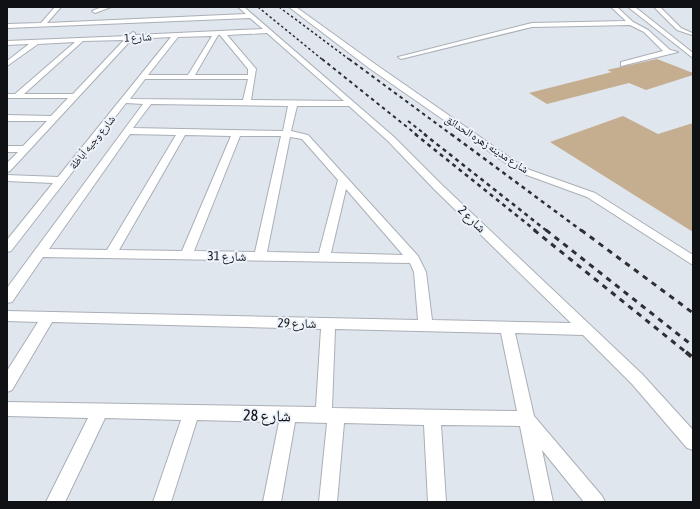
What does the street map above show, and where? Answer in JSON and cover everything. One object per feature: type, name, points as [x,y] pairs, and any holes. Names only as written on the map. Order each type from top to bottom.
[{"type":"street","points":[[42,25],[58,7]]},
{"type":"street","points":[[95,12],[108,7]]},
{"type":"street","name":"شارع 2","points":[[240,7],[391,139],[438,187],[587,329],[637,379],[693,442]]},
{"type":"street","name":"شارع مدينه زهره الحدائق","points":[[292,7],[372,66],[513,164],[527,172],[591,195],[693,261]]},
{"type":"street","points":[[614,7],[631,24],[646,31],[668,52]]},
{"type":"street","points":[[631,7],[690,54]]},
{"type":"street","points":[[657,7],[665,17],[679,29],[692,34]]},
{"type":"street","points":[[7,26],[251,16]]},
{"type":"street","points":[[7,169],[131,38],[140,20]]},
{"type":"street","points":[[401,57],[532,25],[631,24]]},
{"type":"street","name":"شارع 1","points":[[7,43],[269,31]]},
{"type":"street","points":[[190,77],[219,33],[250,66],[252,77],[246,102]]},
{"type":"street","name":"شارع وجيه أباظة","points":[[7,248],[176,35]]},
{"type":"street","points":[[17,96],[81,40]]},
{"type":"street","points":[[7,64],[36,42]]},
{"type":"street","points":[[624,64],[668,52],[690,54]]},
{"type":"street","points":[[143,77],[252,77]]},
{"type":"street","points":[[7,96],[76,96]]},
{"type":"street","points":[[124,101],[351,104]]},
{"type":"street","points":[[7,298],[148,102]]},
{"type":"street","points":[[260,256],[293,103]]},
{"type":"street","points":[[7,118],[55,119]]},
{"type":"street","points":[[127,131],[286,134],[305,137],[414,259],[420,272],[426,326]]},
{"type":"street","points":[[111,254],[182,132]]},
{"type":"street","points":[[186,255],[237,133]]},
{"type":"street","points":[[7,149],[26,149]]},
{"type":"street","points":[[7,178],[61,180]]},
{"type":"street","points":[[324,257],[343,178]]},
{"type":"street","name":"شارع 31","points":[[40,253],[414,259]]},
{"type":"street","name":"شارع 29","points":[[7,316],[587,329]]},
{"type":"street","points":[[7,386],[48,317]]},
{"type":"street","points":[[328,324],[330,416],[328,502]]},
{"type":"street","points":[[507,327],[544,502]]},
{"type":"street","name":"شارع 28","points":[[7,409],[526,420]]},
{"type":"street","points":[[55,502],[100,411]]},
{"type":"street","points":[[162,502],[191,413]]},
{"type":"street","points":[[272,502],[288,415]]},
{"type":"street","points":[[432,418],[436,502]]},
{"type":"street","points":[[526,420],[596,502]]},
{"type":"building","points":[[657,59],[693,73],[693,75],[646,90],[629,83],[547,104],[529,93],[612,72],[607,70]]},
{"type":"building","points":[[623,116],[658,134],[693,123],[693,232],[550,142]]},
{"type":"railway","points":[[258,7],[323,60]]},
{"type":"railway","points":[[279,7],[350,60]]},
{"type":"railway","points":[[322,59],[417,135]]},
{"type":"railway","points":[[349,59],[452,135]]},
{"type":"railway","points":[[408,121],[426,135]]},
{"type":"railway","points":[[415,134],[536,231]]},
{"type":"railway","points":[[424,134],[547,231]]},
{"type":"railway","points":[[451,134],[582,231]]},
{"type":"railway","points":[[534,230],[687,353]]},
{"type":"railway","points":[[546,230],[693,346]]},
{"type":"railway","points":[[581,230],[693,313]]},
{"type":"railway","points":[[686,352],[693,358]]}]
